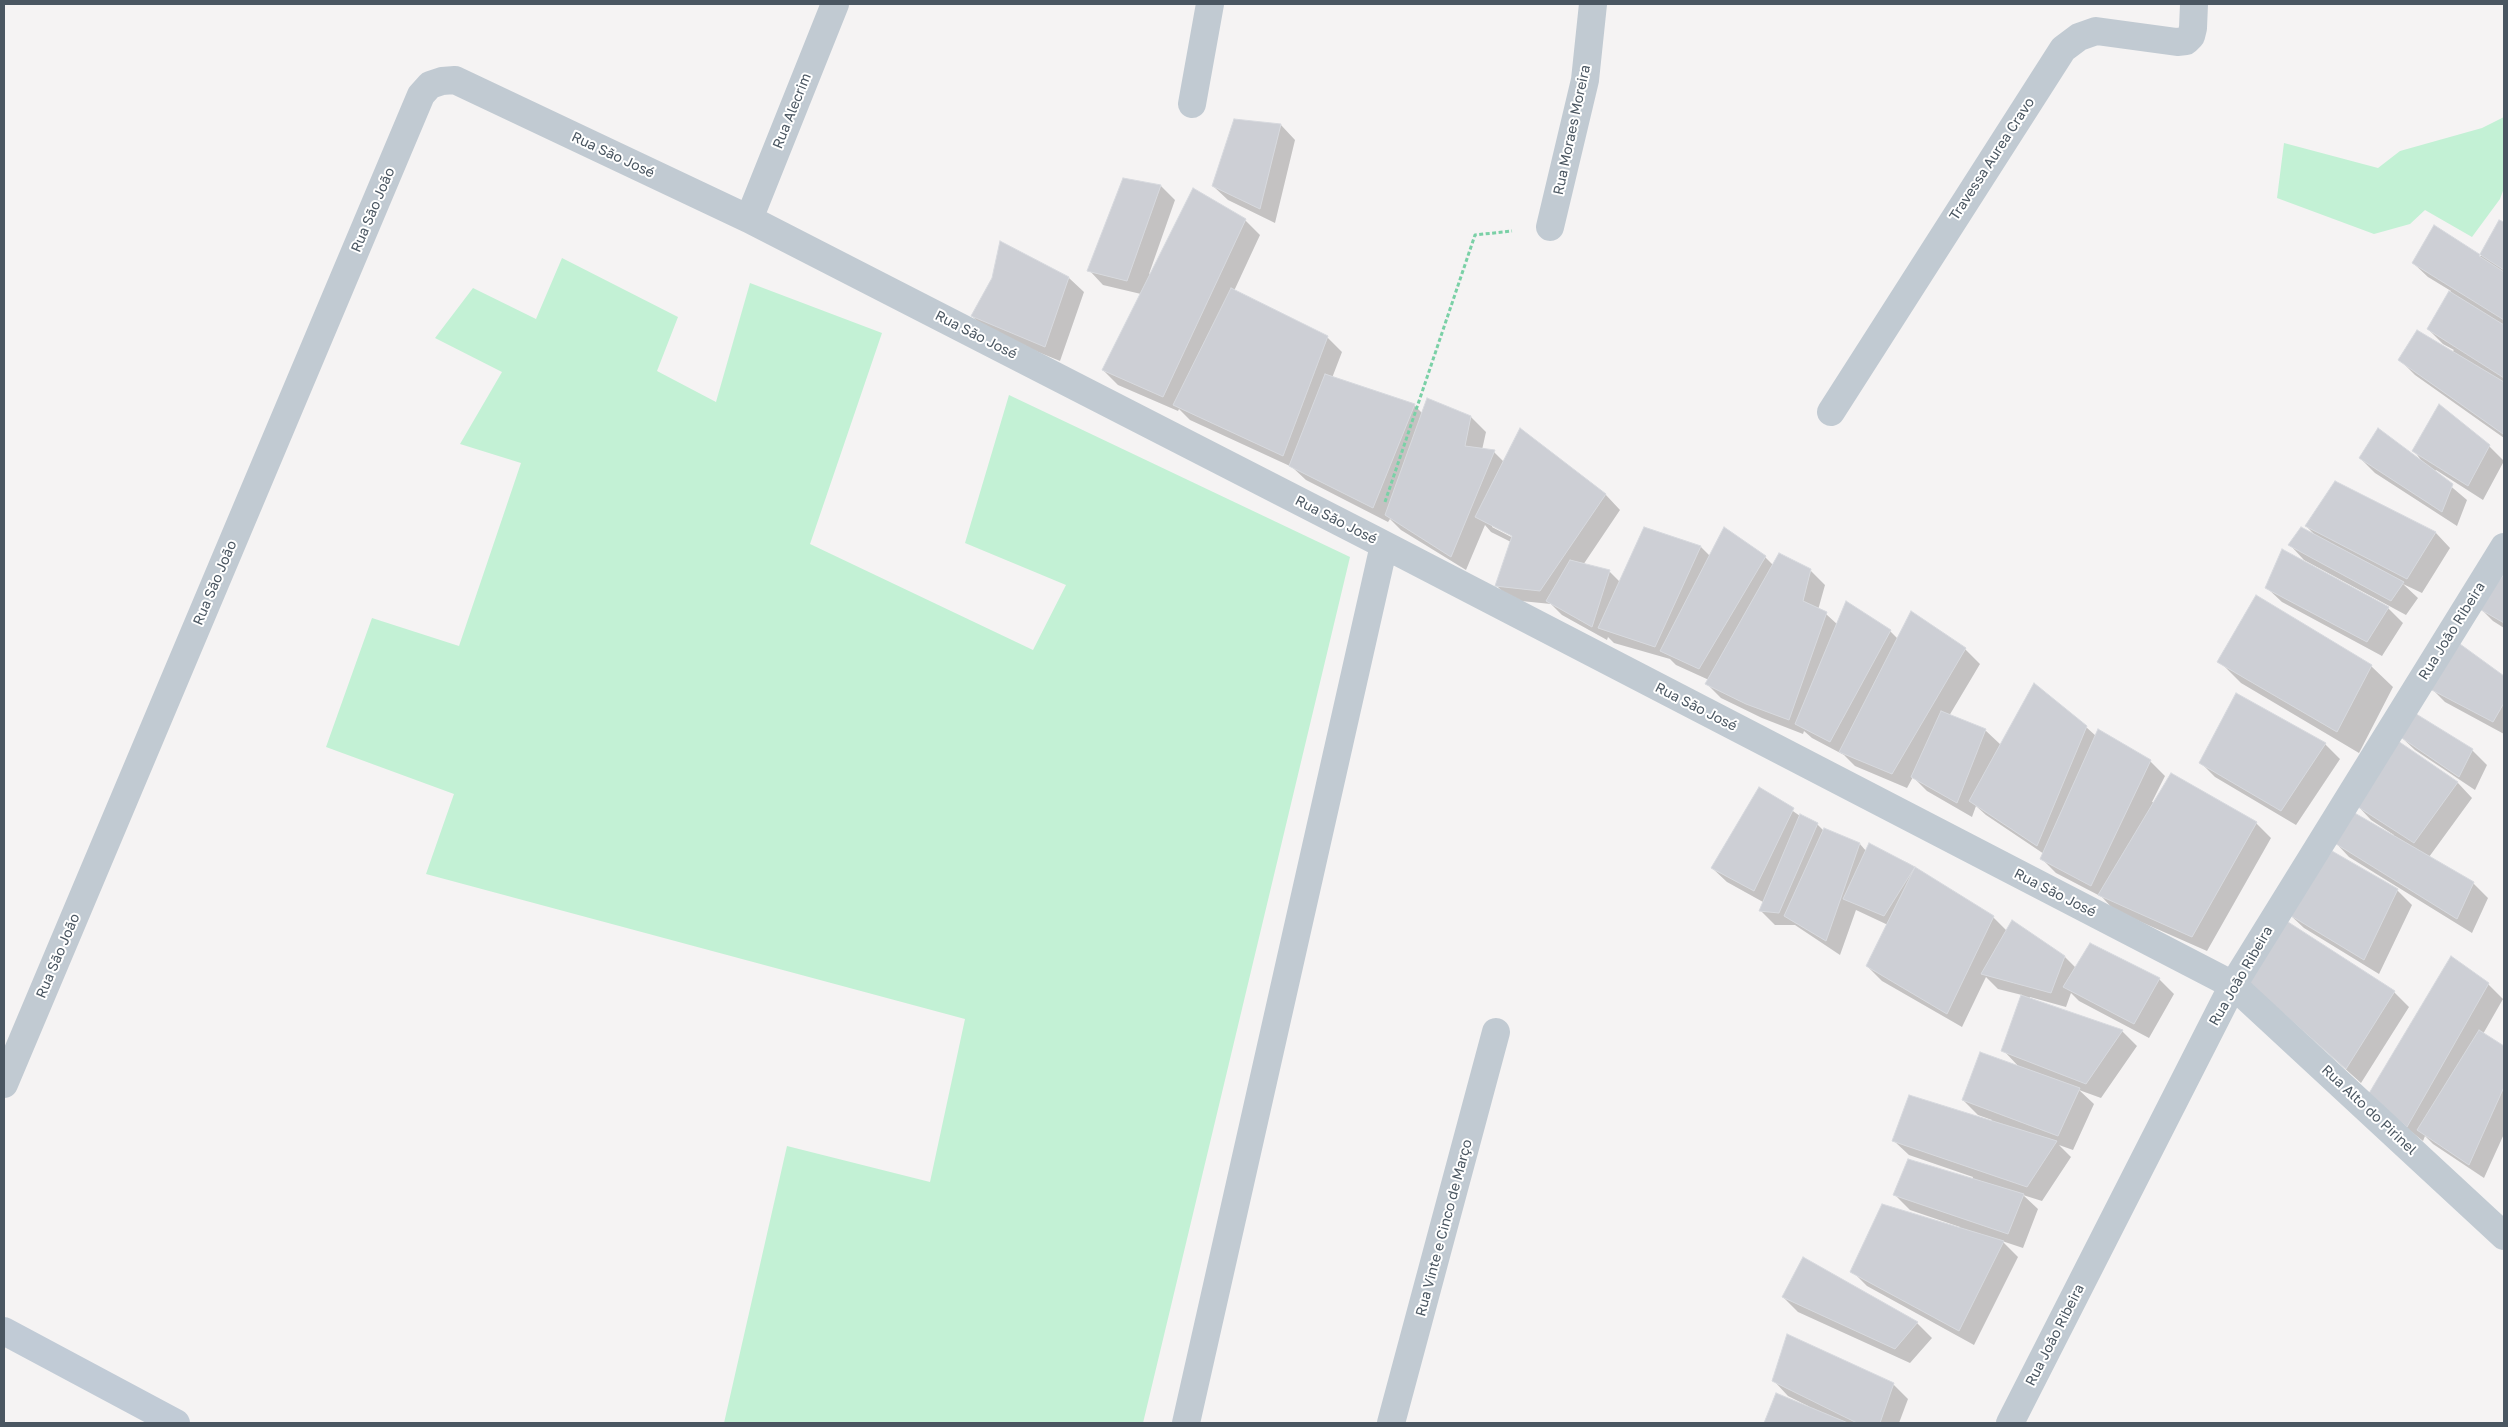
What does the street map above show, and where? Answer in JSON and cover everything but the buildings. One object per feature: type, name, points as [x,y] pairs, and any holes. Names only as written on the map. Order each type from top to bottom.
[{"type":"main road","points":[[4,1331],[176,1423]]},
{"type":"street","name":"Rua Alecrim","points":[[748,219],[835,4]]},
{"type":"street","points":[[1192,104],[1210,4]]},
{"type":"street","name":"Rua Moraes Moreira","points":[[1550,227],[1585,80],[1593,4]]},
{"type":"street","name":"Travessa Aurea Cravo","points":[[1831,412],[2063,49],[2079,37],[2096,31],[2178,42],[2186,41],[2191,36],[2194,28],[2194,4]]},
{"type":"street","name":"Rua São José","points":[[430,85],[442,81],[455,80],[748,219],[1378,542],[2233,985]]},
{"type":"street","name":"Rua São João","points":[[4,1084],[421,95],[430,85]]},
{"type":"street","points":[[1186,1423],[1378,542]]},
{"type":"street","name":"Rua João Ribeira","points":[[2010,1423],[2233,985],[2504,547]]},
{"type":"street","name":"Rua Alto do Pirinel","points":[[2233,985],[2504,1236]]},
{"type":"street","name":"Rua Vinte e Cinco de Março","points":[[1391,1423],[1496,1032]]},
{"type":"path","points":[[1378,542],[1422,387],[1475,235],[1550,227]]},
{"type":"green space","points":[[2504,117],[2504,188],[2500,199],[2472,237],[2425,210],[2410,224],[2374,234],[2277,198],[2284,143],[2378,168],[2400,151],[2482,128]]},
{"type":"green space","points":[[562,258],[678,317],[657,371],[716,402],[750,283],[882,333],[810,544],[1033,650],[1066,585],[965,543],[1009,395],[1350,557],[1143,1423],[724,1423],[787,1146],[930,1182],[965,1019],[426,874],[454,794],[326,747],[372,618],[459,646],[521,463],[460,444],[502,372],[435,338],[473,288],[536,319]]}]
